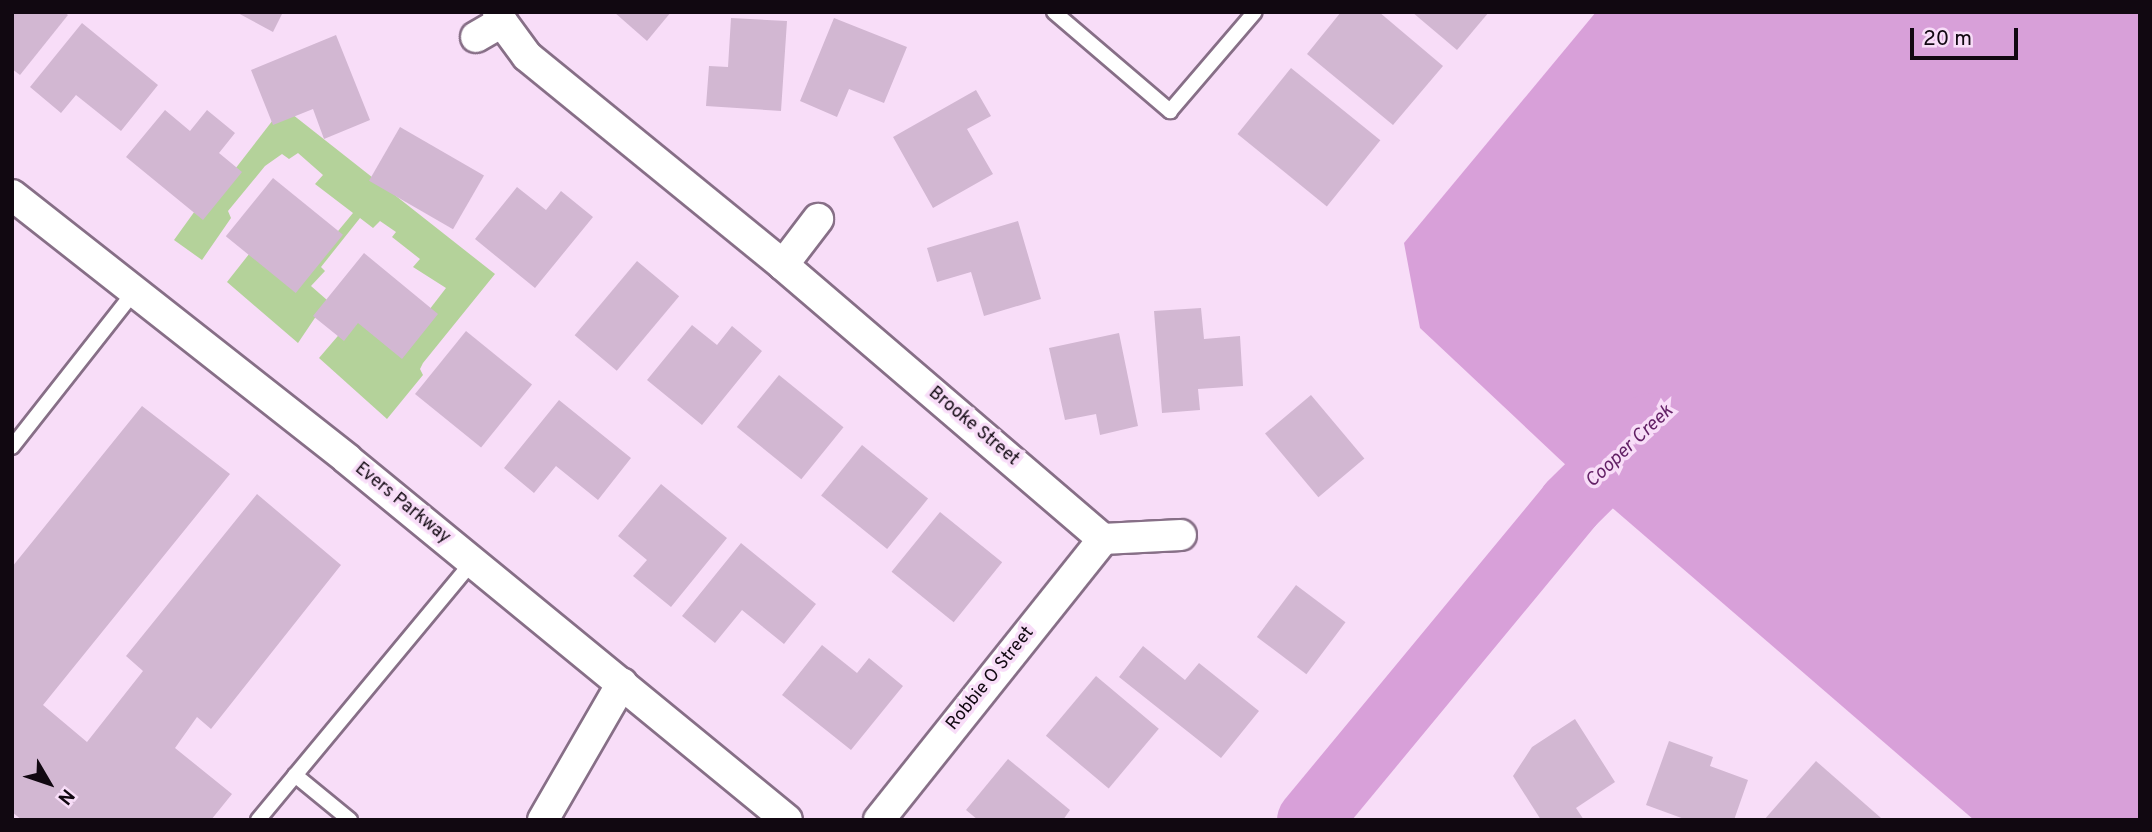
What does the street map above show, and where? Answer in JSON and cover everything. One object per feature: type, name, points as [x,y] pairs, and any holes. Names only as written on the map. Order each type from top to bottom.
[{"type":"street","name":"Brooke Street","points":[[476,37],[500,17],[537,65],[783,265],[1103,539]]},
{"type":"street","name":"Evers Parkway","points":[[12,195],[472,562],[787,820]]},
{"type":"street","points":[[783,265],[818,219]]},
{"type":"street","points":[[1103,539],[1181,535]]},
{"type":"street","name":"Robbie O Street","points":[[879,820],[1103,539]]},
{"type":"street","points":[[543,820],[622,683]]},
{"type":"lane","points":[[1054,12],[1170,111],[1255,12]]},
{"type":"lane","points":[[12,447],[134,292]]},
{"type":"lane","points":[[258,820],[472,562]]},
{"type":"lane","points":[[295,775],[350,820]]},
{"type":"green space","points":[[283,107],[495,274],[423,363],[420,369],[423,375],[387,419],[319,358],[355,316],[409,336],[446,288],[413,267],[420,259],[392,237],[396,232],[380,221],[373,228],[360,218],[321,267],[325,271],[311,286],[327,300],[298,343],[227,282],[257,244],[314,260],[353,213],[315,184],[323,175],[298,153],[289,159],[282,154],[265,166],[228,211],[231,218],[202,260],[174,240],[205,197],[211,200]]},
{"type":"water","points":[[1596,12],[2140,12],[2140,820],[1974,820],[1602,499],[1420,328],[1404,243]]},
{"type":"building","points":[[12,12],[64,12],[68,15],[20,75],[12,69]]},
{"type":"building","points":[[236,12],[283,12],[273,32]]},
{"type":"building","points":[[614,12],[671,12],[647,41]]},
{"type":"building","points":[[1341,12],[1379,12],[1443,66],[1393,125],[1307,54]]},
{"type":"building","points":[[1412,12],[1489,12],[1457,50]]},
{"type":"building","points":[[731,18],[787,21],[781,111],[706,106],[709,66],[728,67]]},
{"type":"building","points":[[834,18],[907,47],[884,103],[849,89],[837,117],[800,101]]},
{"type":"building","points":[[82,23],[158,85],[121,131],[76,95],[61,113],[30,87]]},
{"type":"building","points":[[336,35],[370,120],[324,139],[313,109],[273,125],[251,70]]},
{"type":"building","points":[[1291,68],[1380,140],[1327,206],[1238,134]]},
{"type":"building","points":[[976,90],[991,116],[967,129],[993,174],[933,208],[893,137]]},
{"type":"building","points":[[165,110],[190,131],[207,110],[235,133],[219,153],[242,172],[203,220],[126,157]]},
{"type":"building","points":[[400,127],[484,176],[453,229],[369,181]]},
{"type":"building","points":[[273,178],[343,235],[296,293],[226,236]]},
{"type":"building","points":[[517,187],[546,210],[561,191],[593,217],[535,288],[475,239]]},
{"type":"building","points":[[1018,221],[1041,299],[984,316],[971,272],[937,282],[927,248]]},
{"type":"building","points":[[364,253],[438,314],[402,359],[358,323],[344,341],[313,316]]},
{"type":"building","points":[[637,261],[679,296],[617,371],[575,335]]},
{"type":"building","points":[[1201,308],[1204,339],[1240,336],[1243,386],[1198,389],[1200,410],[1162,413],[1154,311]]},
{"type":"building","points":[[692,325],[717,345],[732,326],[762,351],[702,425],[647,380]]},
{"type":"building","points":[[466,331],[532,384],[481,447],[415,394]]},
{"type":"building","points":[[1119,333],[1138,426],[1100,435],[1096,414],[1065,420],[1049,348]]},
{"type":"building","points":[[779,375],[844,427],[801,479],[737,427]]},
{"type":"building","points":[[1311,395],[1364,459],[1318,497],[1265,434]]},
{"type":"building","points":[[559,400],[631,458],[598,500],[556,466],[534,493],[504,468]]},
{"type":"building","points":[[142,406],[230,474],[43,705],[87,742],[143,671],[126,656],[257,494],[341,565],[211,729],[197,717],[175,748],[232,794],[211,820],[22,820],[12,812],[12,567]]},
{"type":"building","points":[[862,445],[928,498],[887,549],[821,496]]},
{"type":"building","points":[[661,484],[727,538],[671,607],[633,576],[647,560],[618,536]]},
{"type":"building","points":[[940,512],[1002,562],[954,622],[892,572]]},
{"type":"building","points":[[741,543],[816,604],[784,644],[742,610],[715,643],[682,616]]},
{"type":"building","points":[[1296,585],[1346,622],[1306,674],[1257,637]]},
{"type":"building","points":[[822,645],[857,673],[869,658],[903,686],[851,750],[782,695]]},
{"type":"building","points":[[1143,646],[1185,680],[1199,663],[1259,711],[1221,758],[1119,677]]},
{"type":"building","points":[[1096,676],[1159,729],[1109,788],[1046,736]]},
{"type":"building","points":[[1575,719],[1615,782],[1576,808],[1584,820],[1541,820],[1513,776],[1532,747]]},
{"type":"building","points":[[1669,741],[1713,757],[1710,766],[1748,780],[1734,820],[1687,820],[1646,805]]},
{"type":"building","points":[[1008,759],[1070,810],[1063,820],[978,820],[966,810]]},
{"type":"building","points":[[1816,761],[1881,818],[1764,820]]},
{"type":"waterway","name":"Cooper Creek","points":[[1309,820],[1570,504],[1650,425]]}]
